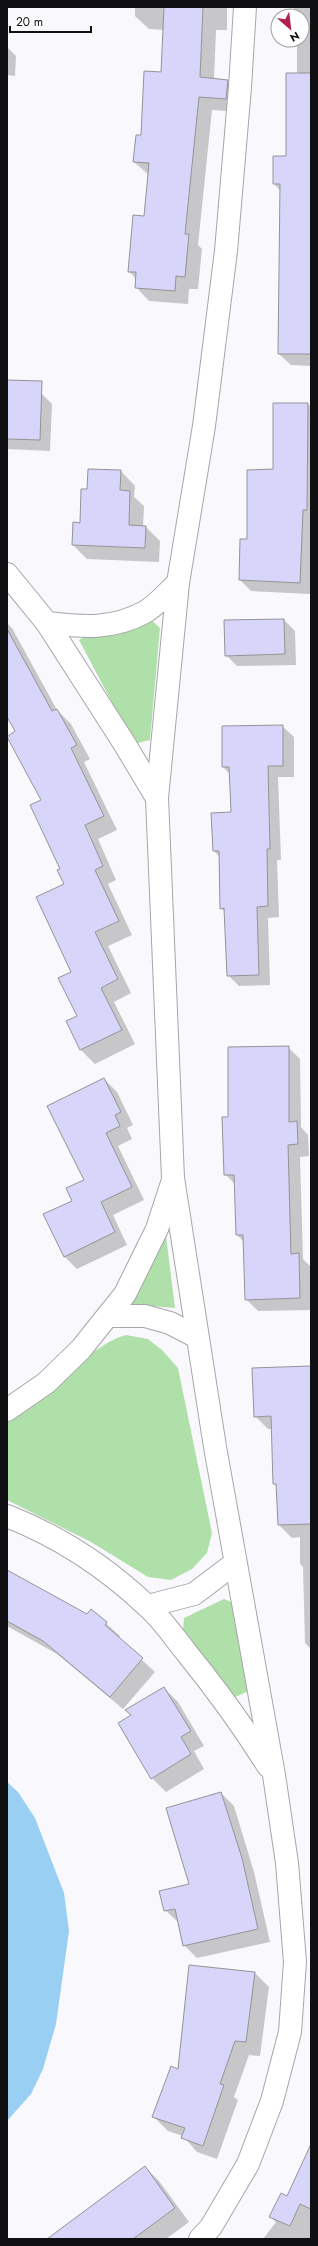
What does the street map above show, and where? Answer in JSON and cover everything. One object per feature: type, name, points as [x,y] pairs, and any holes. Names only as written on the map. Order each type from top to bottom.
[{"type":"street","points":[[200,2239],[211,2226],[248,2164],[272,2101],[290,2032],[295,1962],[287,1863],[274,1776],[235,1563],[197,1337],[173,1178],[157,798],[178,583],[204,426],[226,251],[245,7]]},
{"type":"street","points":[[7,574],[48,623],[157,798]]},
{"type":"street","points":[[48,623],[89,627],[116,623],[146,611],[178,583]]},
{"type":"street","points":[[7,1410],[46,1383],[81,1349],[125,1294],[157,1230],[173,1178]]},
{"type":"street","points":[[108,1316],[145,1316],[170,1323],[197,1337]]},
{"type":"street","points":[[7,1516],[34,1526],[84,1556],[148,1606],[212,1684],[241,1724],[274,1776]]},
{"type":"street","points":[[148,1606],[194,1594],[235,1563]]},
{"type":"green space","points":[[148,617],[160,628],[150,740],[134,744],[79,640],[92,632]]},
{"type":"green space","points":[[166,1236],[175,1308],[126,1304]]},
{"type":"green space","points":[[126,1335],[148,1339],[162,1350],[178,1368],[212,1533],[207,1553],[192,1569],[171,1580],[148,1577],[91,1542],[7,1500],[7,1420],[20,1413],[86,1357],[114,1339]]},
{"type":"green space","points":[[224,1599],[234,1603],[251,1690],[233,1698],[183,1631],[184,1618]]},
{"type":"water","points":[[7,1782],[18,1792],[35,1818],[64,1893],[69,1931],[56,2024],[43,2069],[31,2094],[7,2121]]},
{"type":"building","points":[[164,7],[203,7],[200,77],[228,80],[226,99],[199,97],[185,234],[189,234],[185,277],[176,276],[175,291],[135,288],[136,272],[128,272],[133,215],[144,216],[149,163],[133,162],[136,135],[141,135],[144,71],[161,72]]},
{"type":"building","points":[[286,73],[311,73],[311,354],[278,354],[280,184],[273,184],[273,156],[286,156]]},
{"type":"building","points":[[7,380],[42,381],[40,440],[7,439]]},
{"type":"building","points":[[273,403],[308,403],[307,510],[303,510],[300,583],[239,580],[240,539],[247,539],[247,470],[273,469]]},
{"type":"building","points":[[88,469],[121,470],[120,490],[130,491],[129,525],[146,526],[145,548],[72,545],[73,522],[80,523],[81,489],[87,489]]},
{"type":"building","points":[[284,619],[285,654],[225,656],[224,620]]},
{"type":"building","points":[[7,629],[52,711],[57,709],[77,745],[71,748],[104,816],[85,825],[103,866],[95,870],[119,921],[95,932],[118,979],[101,988],[122,1030],[80,1050],[66,1021],[77,1016],[58,978],[71,972],[36,897],[64,884],[57,870],[60,869],[30,805],[41,800],[7,737],[15,731],[7,717]]},
{"type":"building","points":[[283,725],[283,766],[268,766],[270,849],[267,849],[268,906],[257,907],[259,975],[227,976],[224,908],[220,909],[219,851],[213,851],[211,813],[231,812],[229,767],[222,767],[222,726]]},
{"type":"building","points":[[289,1046],[289,1122],[297,1121],[298,1144],[288,1145],[291,1254],[299,1253],[300,1298],[245,1300],[243,1235],[236,1235],[234,1175],[224,1175],[222,1117],[228,1117],[228,1047]]},
{"type":"building","points":[[104,1078],[121,1112],[115,1115],[120,1126],[106,1133],[132,1187],[101,1202],[115,1232],[64,1257],[43,1214],[72,1201],[66,1188],[84,1180],[47,1106]]},
{"type":"building","points":[[311,1366],[311,1524],[278,1525],[276,1484],[273,1484],[271,1416],[254,1417],[252,1368]]},
{"type":"building","points":[[7,1570],[87,1614],[91,1609],[107,1622],[105,1625],[143,1658],[110,1697],[43,1641],[7,1621]]},
{"type":"building","points":[[164,1687],[191,1731],[181,1737],[191,1754],[151,1779],[118,1723],[131,1715],[125,1710]]},
{"type":"building","points":[[221,1792],[242,1858],[258,1929],[183,1946],[175,1909],[164,1911],[159,1891],[189,1884],[166,1808]]},
{"type":"building","points":[[189,1965],[255,1972],[246,2042],[235,2041],[220,2084],[224,2085],[203,2146],[181,2138],[185,2128],[152,2117],[171,2066],[178,2069]]},
{"type":"building","points":[[311,2144],[311,2209],[300,2204],[290,2226],[269,2217],[281,2193],[287,2196]]},
{"type":"building","points":[[145,2166],[175,2208],[133,2239],[47,2239]]}]
